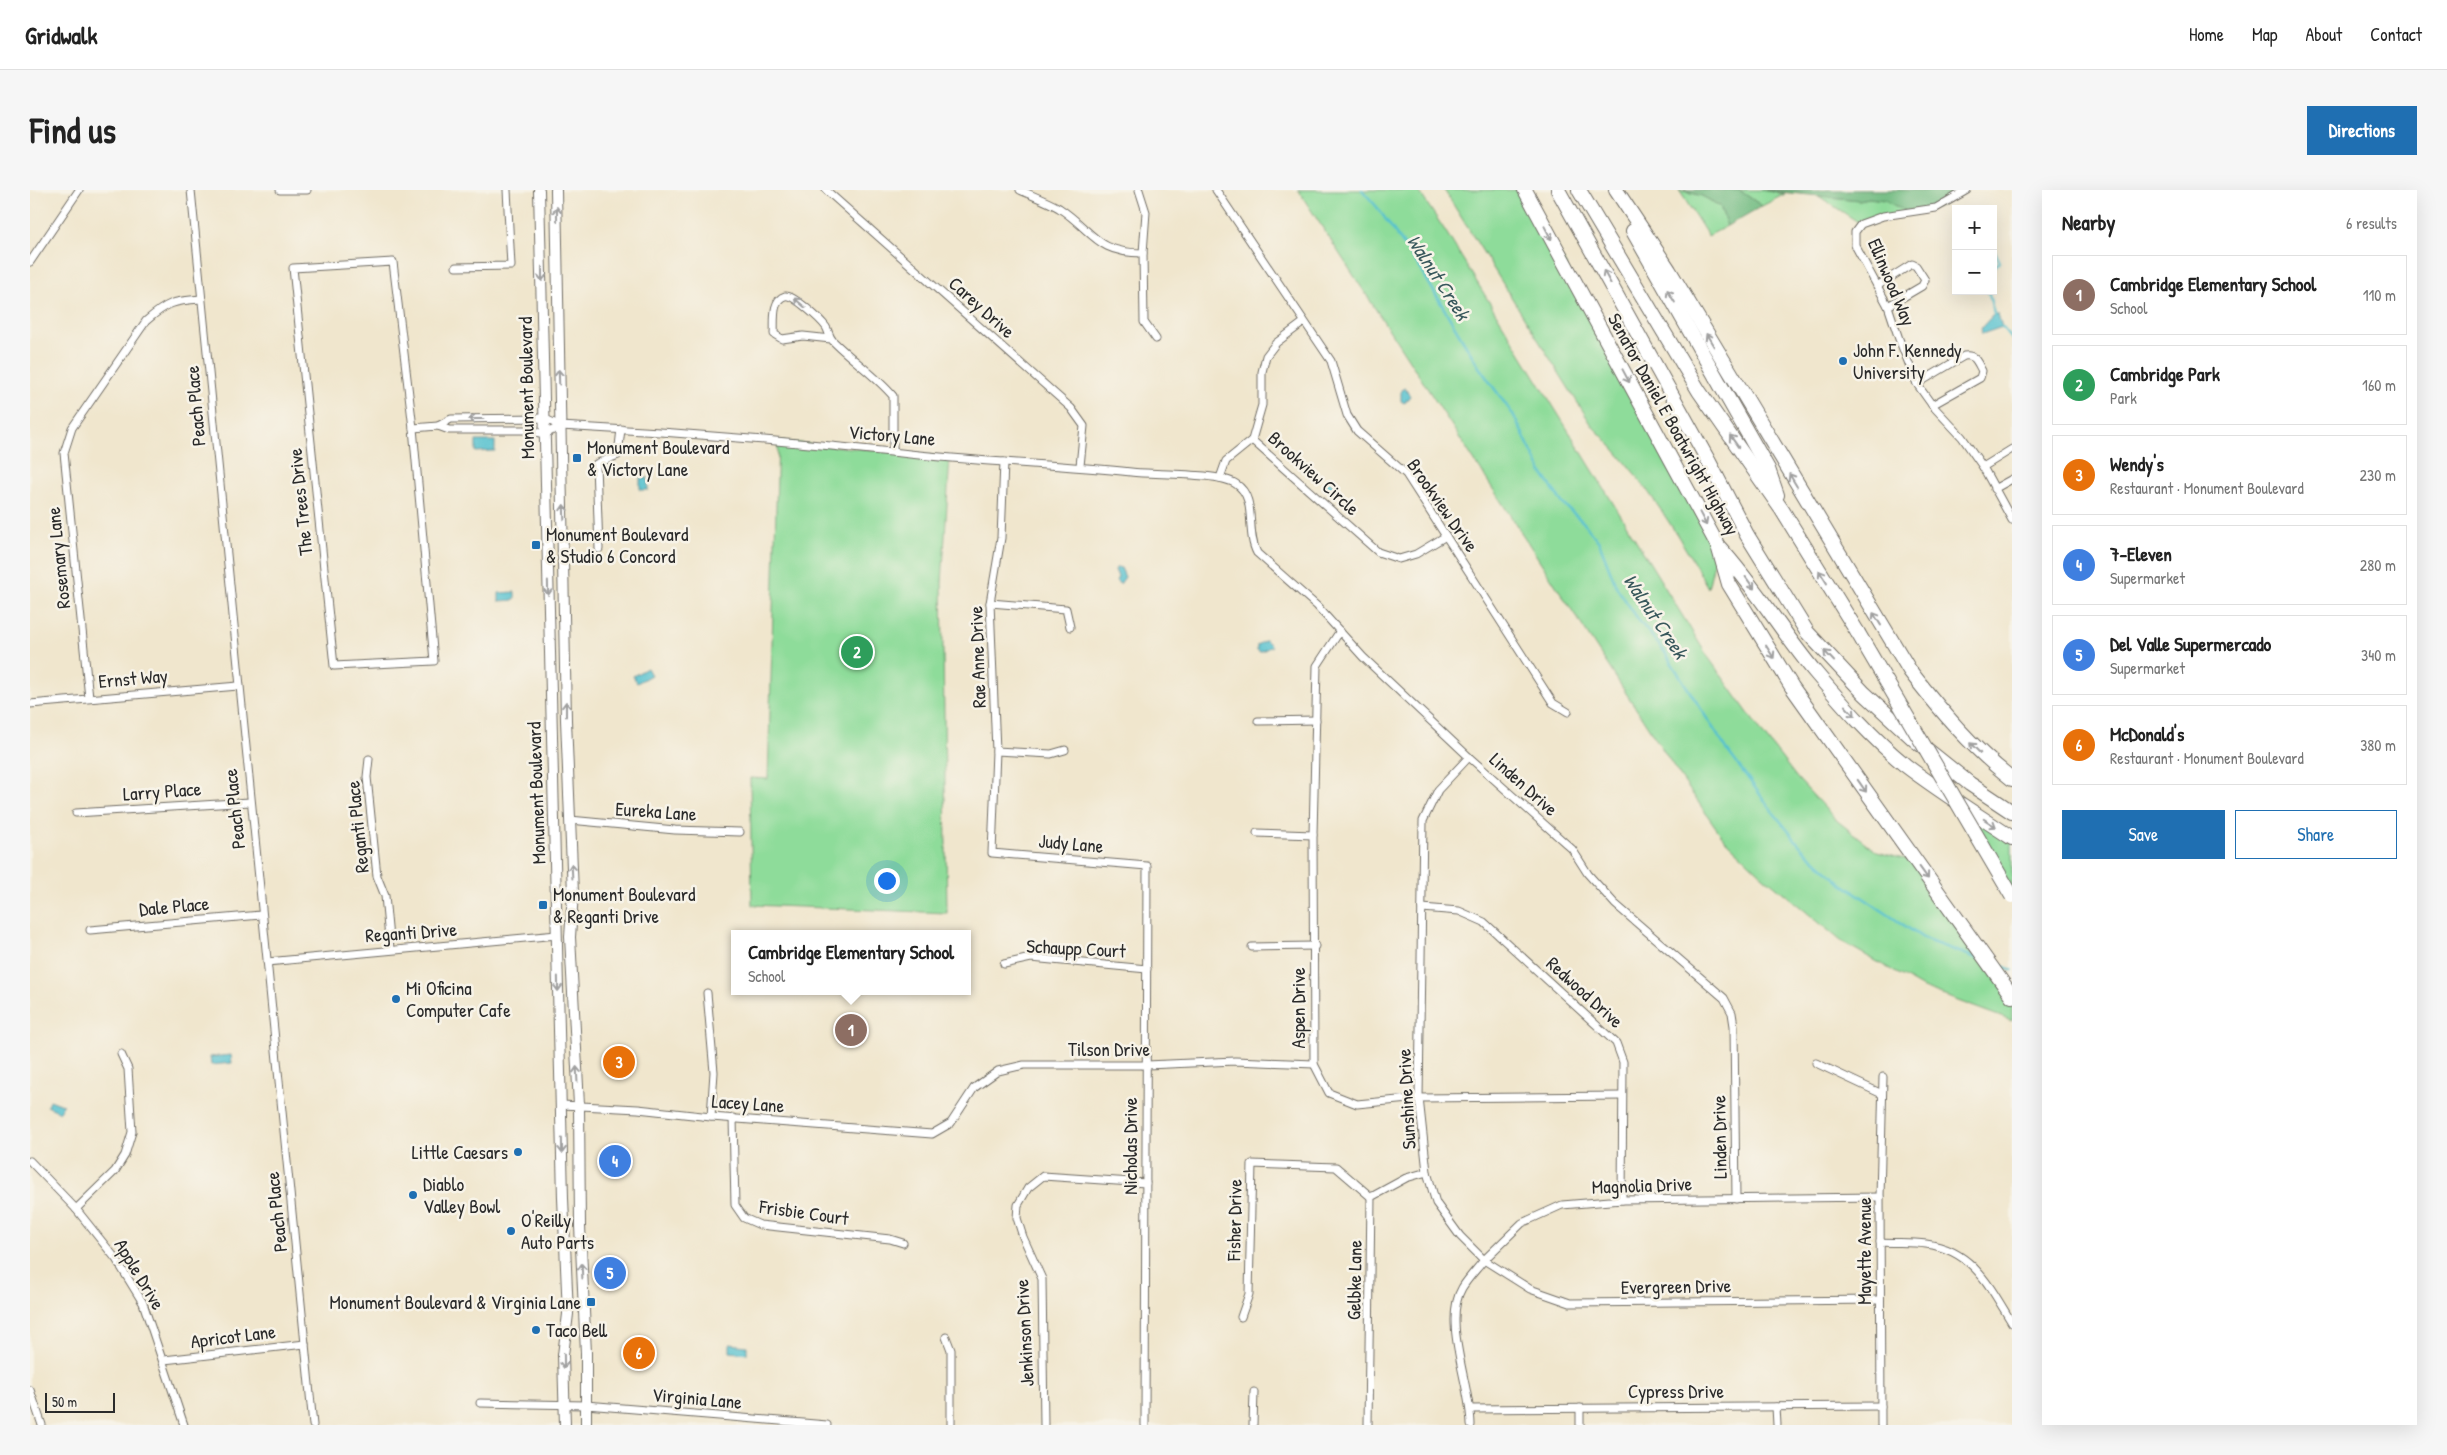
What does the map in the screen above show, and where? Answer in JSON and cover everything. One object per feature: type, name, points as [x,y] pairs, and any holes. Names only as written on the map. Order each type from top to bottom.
[{"type":"highway","name":"Senator Daniel E Boatwright Highway","points":[[1525,190],[1718,546],[1745,575],[1814,671],[1874,736],[1925,780],[2012,838]]},
{"type":"highway","name":"Senator Daniel E Boatwright Highway","points":[[1558,190],[1709,462],[1747,535],[1807,632],[1864,693],[1915,740],[1963,778],[2012,812]]},
{"type":"highway","points":[[1579,190],[1699,391],[1782,510],[1858,633],[2012,896]]},
{"type":"highway","points":[[1608,190],[1685,320],[1768,469],[1782,510]]},
{"type":"highway","points":[[1616,190],[1669,270],[1816,519],[1910,671],[1951,724],[1982,755],[2012,779]]},
{"type":"highway","points":[[1718,546],[1729,584],[1792,687],[2012,996]]},
{"type":"main road","name":"Monument Boulevard","points":[[539,190],[563,1198],[568,1314],[563,1355],[565,1425]]},
{"type":"main road","name":"Monument Boulevard","points":[[556,190],[573,893],[570,938],[579,1105],[580,1226],[586,1353],[586,1425]]},
{"type":"street","points":[[30,262],[79,190]]},
{"type":"street","name":"Peach Place","points":[[190,190],[313,1425]]},
{"type":"street","points":[[280,190],[307,190]]},
{"type":"street","points":[[456,267],[511,266],[507,190]]},
{"type":"street","name":"Carey Drive","points":[[826,190],[1071,408],[1084,426],[1080,466]]},
{"type":"street","points":[[1020,190],[1057,207],[1077,221],[1100,244],[1125,253],[1143,253]]},
{"type":"street","points":[[1140,190],[1146,212],[1143,253],[1144,322],[1156,339]]},
{"type":"street","name":"Brookview Drive","points":[[1216,190],[1331,361],[1347,414],[1357,431],[1406,474],[1553,702],[1568,712]]},
{"type":"street","name":"Ellinwood Way","points":[[1967,190],[1936,208],[1883,216],[1861,224],[1855,232],[1855,245],[1888,306],[1917,384],[1932,405],[1952,424],[1983,467],[2012,520]]},
{"type":"street","name":"The Trees Drive","points":[[393,262],[413,428],[434,661],[334,666],[293,268],[393,262]]},
{"type":"street","points":[[1877,286],[1912,264],[1916,266],[1925,280],[1922,286],[1888,306]]},
{"type":"street","points":[[831,339],[803,336],[782,339],[777,337],[774,334],[778,300],[786,296],[791,296],[797,300],[826,326],[831,339],[893,396],[892,452]]},
{"type":"street","name":"Rosemary Lane","points":[[89,698],[64,453],[66,442],[72,428],[146,321],[161,308],[172,302],[201,299]]},
{"type":"street","name":"Brookview Circle","points":[[1304,322],[1276,343],[1266,356],[1262,372],[1262,406],[1252,440],[1378,552],[1399,559],[1416,554],[1446,536]]},
{"type":"street","points":[[1917,384],[1964,356],[1970,355],[1974,357],[1982,371],[1980,378],[1932,405]]},
{"type":"street","points":[[413,428],[438,426],[451,419],[543,418],[561,426]]},
{"type":"street","points":[[438,426],[449,430],[525,430],[544,434],[561,426]]},
{"type":"street","name":"Victory Lane","points":[[561,426],[699,434],[1004,462],[1080,466],[1220,478]]},
{"type":"street","points":[[599,549],[596,464],[618,455],[621,429]]},
{"type":"street","points":[[1220,478],[1226,461],[1252,440]]},
{"type":"street","points":[[1983,467],[2012,449]]},
{"type":"street","name":"Rae Anne Drive","points":[[992,853],[996,750],[990,603],[1001,538],[1004,462]]},
{"type":"street","name":"Linden Drive","points":[[1220,478],[1235,483],[1244,491],[1249,499],[1251,542],[1257,553],[1317,606],[1363,656],[1469,757],[1572,849],[1588,874],[1615,904],[1724,998],[1732,1013],[1734,1026],[1736,1199]]},
{"type":"street","points":[[1994,490],[2012,480]]},
{"type":"street","points":[[990,603],[1066,610],[1070,627]]},
{"type":"street","name":"Aspen Drive","points":[[1340,631],[1317,666],[1313,835],[1315,946],[1314,1064],[1329,1093],[1357,1104],[1419,1098],[1622,1096]]},
{"type":"street","name":"Ernst Way","points":[[30,704],[238,686]]},
{"type":"street","points":[[1258,721],[1316,720]]},
{"type":"street","points":[[996,750],[1051,754],[1065,750]]},
{"type":"street","name":"Sunshine Drive","points":[[1469,757],[1438,790],[1423,821],[1419,1098],[1427,1172],[1436,1203],[1460,1236],[1484,1260]]},
{"type":"street","name":"Reganti Place","points":[[369,759],[367,777],[377,876],[385,896],[390,949]]},
{"type":"street","name":"Larry Place","points":[[76,813],[250,802]]},
{"type":"street","name":"Eureka Lane","points":[[570,820],[666,829],[740,832]]},
{"type":"street","points":[[1257,833],[1313,835]]},
{"type":"street","name":"Judy Lane","points":[[992,853],[1147,866]]},
{"type":"street","name":"Nicholas Drive","points":[[1145,1425],[1147,866]]},
{"type":"street","name":"Redwood Drive","points":[[1422,908],[1459,911],[1484,922],[1616,1043],[1623,1062],[1622,1200]]},
{"type":"street","name":"Dale Place","points":[[90,930],[261,915]]},
{"type":"street","name":"Reganti Drive","points":[[267,962],[390,949],[557,935]]},
{"type":"street","points":[[1252,948],[1315,946]]},
{"type":"street","name":"Schaupp Court","points":[[1004,964],[1030,958],[1147,968]]},
{"type":"street","points":[[707,993],[714,1072],[712,1117]]},
{"type":"street","points":[[76,1209],[115,1171],[132,1132],[128,1069],[121,1054]]},
{"type":"street","name":"Tilson Drive","points":[[932,1134],[951,1123],[974,1088],[998,1071],[1024,1065],[1147,1065],[1235,1061],[1314,1064]]},
{"type":"street","points":[[1816,1063],[1882,1094]]},
{"type":"street","name":"Mayette Avenue","points":[[1881,1425],[1880,1197],[1883,1077]]},
{"type":"street","name":"Lacey Lane","points":[[562,1105],[932,1134]]},
{"type":"street","name":"Frisbie Court","points":[[733,1118],[735,1205],[744,1218],[760,1225],[890,1239],[902,1243]]},
{"type":"street","name":"Apple Drive","points":[[30,1161],[76,1209],[116,1259],[143,1303],[164,1360],[184,1425]]},
{"type":"street","name":"Fisher Drive","points":[[1242,1317],[1250,1294],[1252,1164],[1336,1167],[1371,1197]]},
{"type":"street","points":[[1371,1197],[1406,1178],[1427,1172]]},
{"type":"street","name":"Jenkinson Drive","points":[[1044,1425],[1042,1279],[1017,1218],[1018,1205],[1028,1188],[1043,1176],[1146,1183]]},
{"type":"street","name":"Gelbke Lane","points":[[1368,1425],[1371,1197]]},
{"type":"street","name":"Magnolia Drive","points":[[1484,1260],[1522,1223],[1562,1205],[1622,1200],[1880,1197]]},
{"type":"street","points":[[1880,1242],[1927,1244],[1959,1253],[1980,1273],[2012,1324]]},
{"type":"street","points":[[1471,1425],[1471,1409],[1456,1334],[1456,1308],[1462,1289],[1484,1260]]},
{"type":"street","name":"Evergreen Drive","points":[[1484,1260],[1530,1290],[1570,1303],[1880,1300]]},
{"type":"street","points":[[946,1337],[950,1350],[951,1425]]},
{"type":"street","name":"Apricot Lane","points":[[164,1360],[306,1344]]},
{"type":"street","points":[[30,1390],[42,1425]]},
{"type":"street","points":[[1253,1425],[1254,1392]]},
{"type":"street","name":"Virginia Lane","points":[[480,1403],[586,1405],[827,1425]]},
{"type":"street","name":"Cypress Drive","points":[[1471,1409],[1881,1406]]},
{"type":"street","points":[[1580,1408],[1580,1425]]},
{"type":"street","points":[[1776,1408],[1777,1425]]},
{"type":"green space","points":[[1298,190],[1418,190],[1446,232],[1706,654],[1763,734],[1797,778],[1835,819],[1877,852],[1916,862],[2012,996],[2012,1021],[1923,988],[1841,941],[1762,875],[1724,839],[1682,779]]},
{"type":"green space","points":[[1444,190],[1525,190],[1718,546],[1708,588],[1684,546],[1641,482],[1610,444],[1593,427]]},
{"type":"green space","points":[[1679,190],[1702,196],[1720,206],[1727,226],[1708,236]]},
{"type":"green space","points":[[1684,190],[1739,190],[1762,206],[1727,226],[1720,206],[1702,196]]},
{"type":"green space","points":[[1739,190],[1760,190],[1785,194],[1762,206]]},
{"type":"green space","points":[[1760,190],[1967,190],[1936,208],[1908,213],[1885,200],[1869,198],[1859,200]]},
{"type":"green space","points":[[1817,195],[1859,200],[1869,198],[1885,200],[1908,213],[1861,224]]},
{"type":"green space","points":[[778,441],[950,457],[942,583],[947,913],[752,905],[750,778],[768,779]]},
{"type":"green space","points":[[1968,809],[2012,838],[2012,896]]},
{"type":"water","points":[[1994,314],[1998,314],[2002,327],[1982,334],[1981,328]]},
{"type":"water","points":[[1405,388],[1410,396],[1404,403],[1401,401],[1401,390]]},
{"type":"water","points":[[476,441],[495,441],[495,451],[476,452]]},
{"type":"water","points":[[640,478],[648,478],[648,490],[640,490]]},
{"type":"water","points":[[1328,479],[1333,485],[1338,486],[1338,489],[1331,492],[1323,484]]},
{"type":"water","points":[[1117,567],[1121,568],[1125,577],[1120,584],[1116,581],[1118,577],[1115,570]]},
{"type":"water","points":[[515,592],[515,600],[499,601],[499,593]]},
{"type":"water","points":[[1266,640],[1272,646],[1260,652],[1257,650],[1257,645]]},
{"type":"water","points":[[647,668],[651,675],[637,683],[633,676]]},
{"type":"water","points":[[231,1055],[232,1063],[211,1065],[210,1057]]},
{"type":"water","points":[[50,1100],[63,1105],[60,1112],[47,1106]]},
{"type":"water","points":[[730,1344],[747,1346],[747,1354],[730,1352]]},
{"type":"waterway","name":"Walnut Creek","points":[[1362,190],[1377,207],[1418,265],[1479,367],[1514,416],[1542,473],[1563,504],[1583,522],[1599,542],[1617,588],[1640,622],[1664,651],[1727,750],[1773,812],[1802,848],[1841,883],[1926,940],[1979,959]]},
{"type":"waterway","points":[[1997,256],[2000,262],[1997,264]]},
{"type":"waterway","points":[[1989,295],[1994,314]]},
{"type":"waterway","points":[[2002,327],[2012,339]]},
{"type":"waterway","name":"Walnut Creek","points":[[1996,964],[2012,970]]},
{"type":"place","name":"John F. Kennedy University","points":[[1843,361]]},
{"type":"place","name":"Monument Boulevard & Victory Lane","points":[[577,458]]},
{"type":"place","name":"Monument Boulevard & Studio 6 Concord","points":[[536,545]]},
{"type":"place","name":"Cambridge Park","points":[[857,652]]},
{"type":"place","name":"Monument Boulevard & Reganti Drive","points":[[543,905]]},
{"type":"place","name":"Mi Oficina Computer Cafe","points":[[396,999]]},
{"type":"place","name":"Cambridge Elementary School","points":[[851,1030]]},
{"type":"place","name":"Wendy's","points":[[619,1062]]},
{"type":"place","name":"Little Caesars","points":[[518,1152]]},
{"type":"place","name":"7-Eleven","points":[[615,1161]]},
{"type":"place","name":"Diablo Valley Bowl","points":[[413,1195]]},
{"type":"place","name":"O'Reilly Auto Parts","points":[[511,1231]]},
{"type":"place","name":"Del Valle Supermercado","points":[[610,1273]]},
{"type":"place","name":"Monument Boulevard & Virginia Lane","points":[[591,1302]]},
{"type":"place","name":"Taco Bell","points":[[536,1330]]},
{"type":"place","name":"McDonald's","points":[[639,1353]]}]
